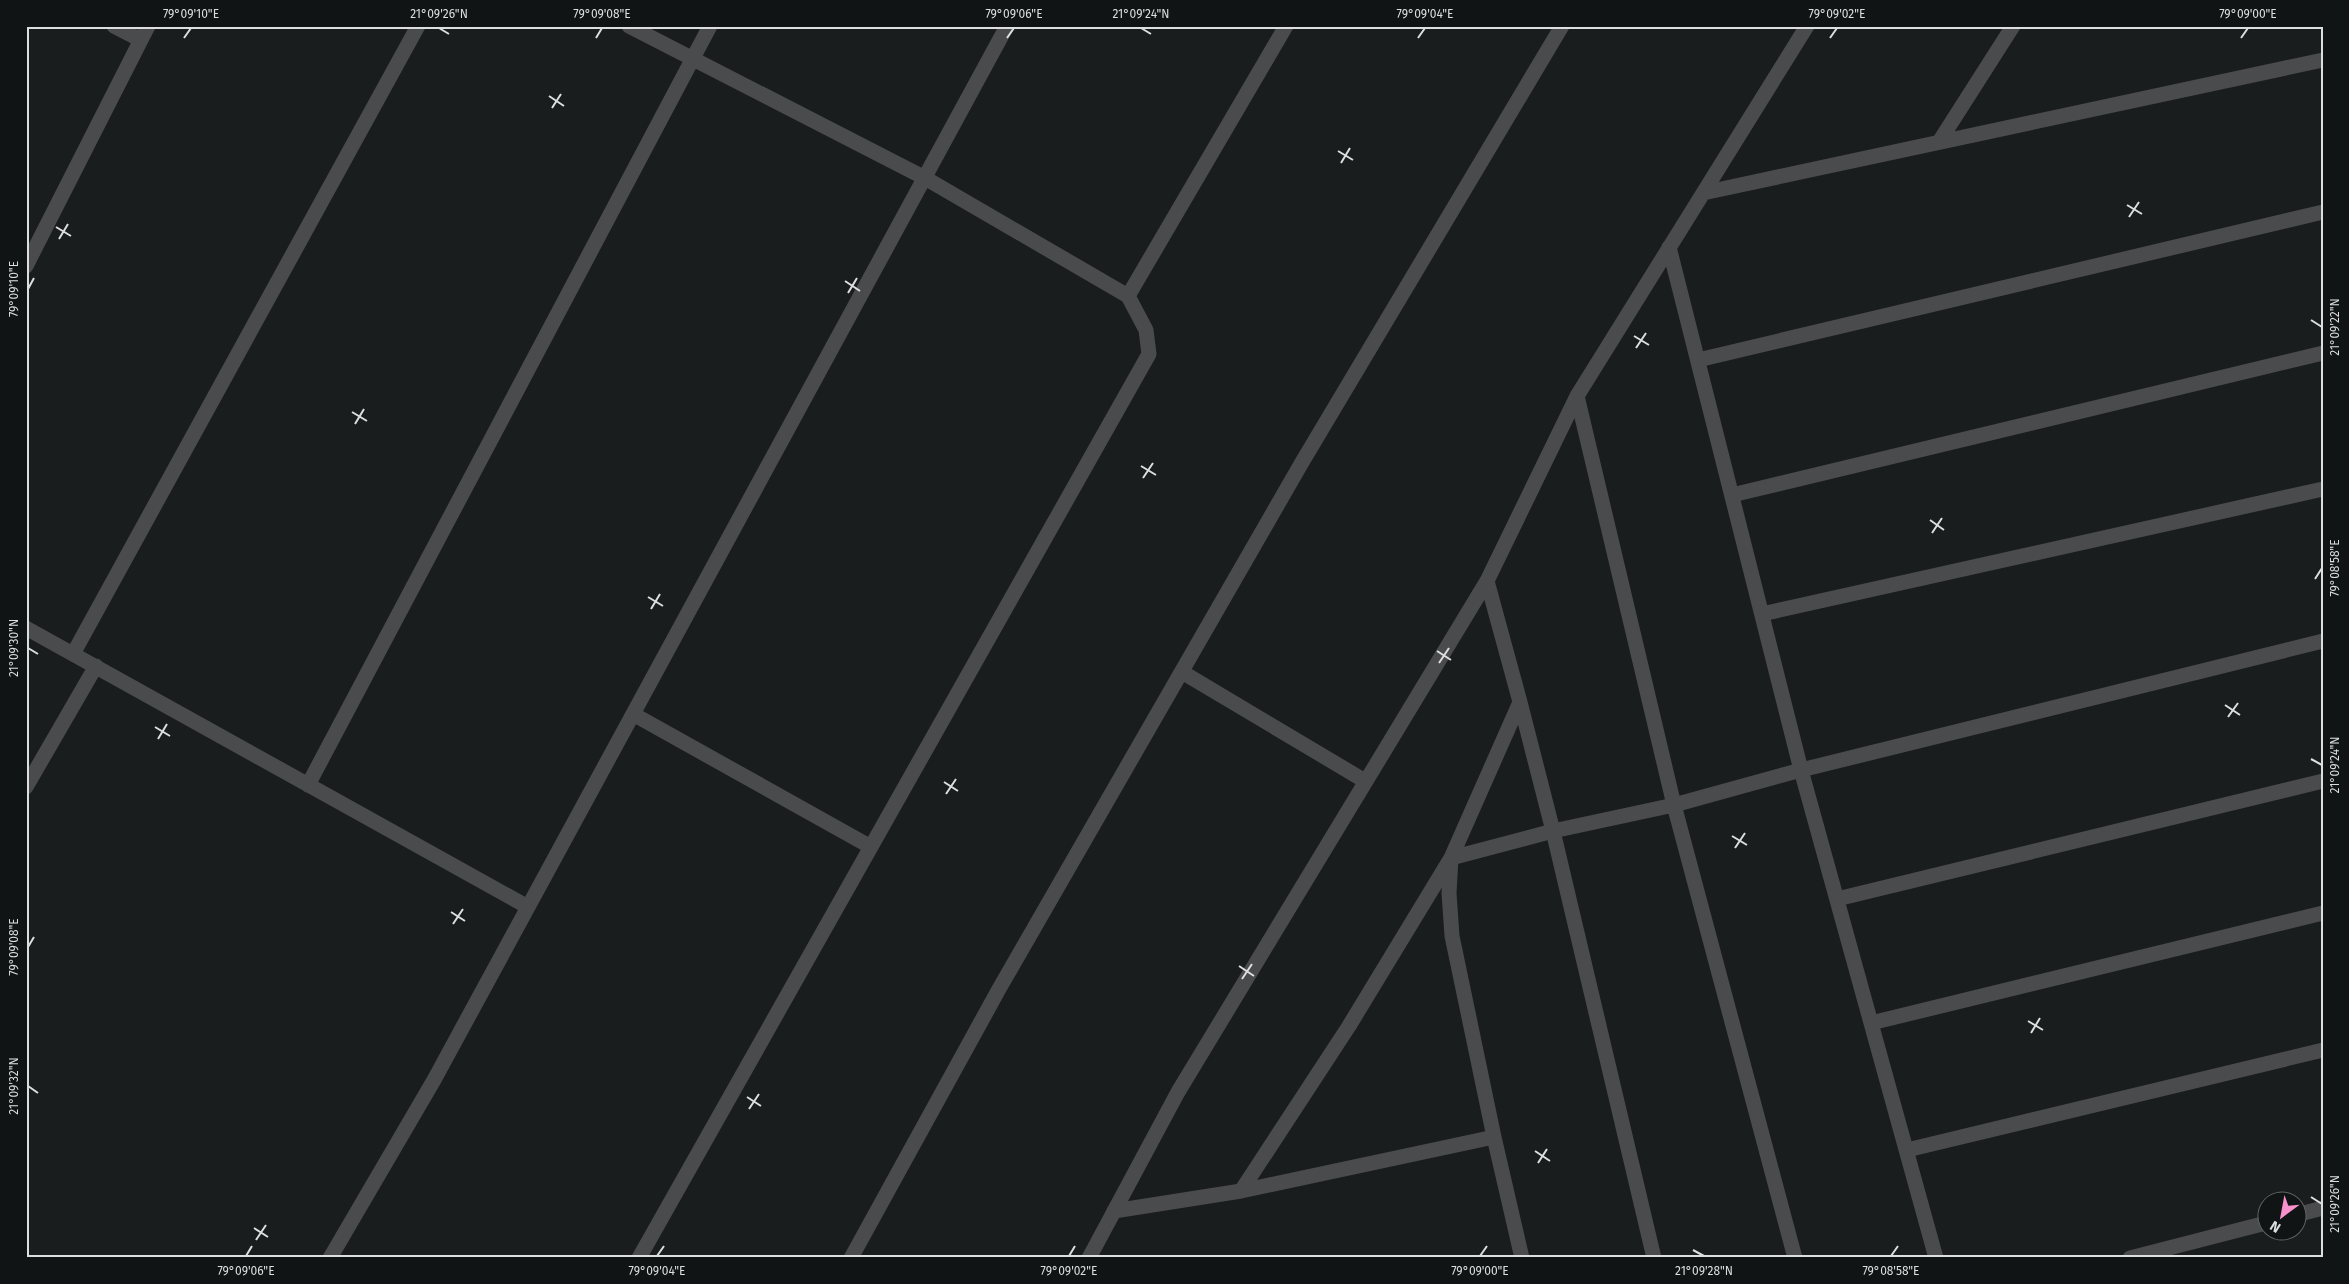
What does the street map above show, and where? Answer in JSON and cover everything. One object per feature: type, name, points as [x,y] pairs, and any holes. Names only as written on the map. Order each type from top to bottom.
[{"type":"street","points":[[114,26],[141,40]]},
{"type":"street","points":[[26,266],[148,26]]},
{"type":"street","points":[[73,654],[418,26]]},
{"type":"street","points":[[629,26],[925,178],[1128,296],[1146,330],[1149,354],[639,1258]]},
{"type":"street","points":[[308,785],[694,60],[710,26]]},
{"type":"street","points":[[330,1258],[434,1080],[1007,26]]},
{"type":"street","points":[[1128,296],[1286,26]]},
{"type":"street","points":[[852,1258],[999,989],[1311,448],[1562,26]]},
{"type":"street","points":[[1089,1258],[1178,1092],[1488,581],[1577,396],[1807,26]]},
{"type":"street","points":[[1939,142],[2013,26]]},
{"type":"street","points":[[1703,193],[2323,60]]},
{"type":"street","points":[[1698,360],[2323,212]]},
{"type":"street","points":[[1670,247],[1801,770],[1936,1258]]},
{"type":"street","points":[[1732,495],[2323,353]]},
{"type":"street","points":[[1577,396],[1674,805],[1795,1258]]},
{"type":"street","points":[[1762,614],[2323,489]]},
{"type":"street","points":[[1488,581],[1553,831],[1654,1258]]},
{"type":"street","points":[[26,628],[528,907]]},
{"type":"street","points":[[1451,858],[1553,831],[1674,805],[1801,770],[2323,641]]},
{"type":"street","points":[[26,787],[96,666]]},
{"type":"street","points":[[1182,672],[1365,781]]},
{"type":"street","points":[[1241,1191],[1349,1026],[1451,858],[1520,702]]},
{"type":"street","points":[[633,714],[871,848]]},
{"type":"street","points":[[1836,899],[2323,781]]},
{"type":"street","points":[[1451,858],[1449,893],[1452,936],[1494,1137],[1522,1258]]},
{"type":"street","points":[[1871,1023],[2323,913]]},
{"type":"street","points":[[1907,1150],[2323,1050]]},
{"type":"street","points":[[1114,1211],[1241,1191],[1494,1137]]},
{"type":"street","points":[[2306,1212],[2323,1208]]},
{"type":"street","points":[[2130,1258],[2256,1226]]}]
